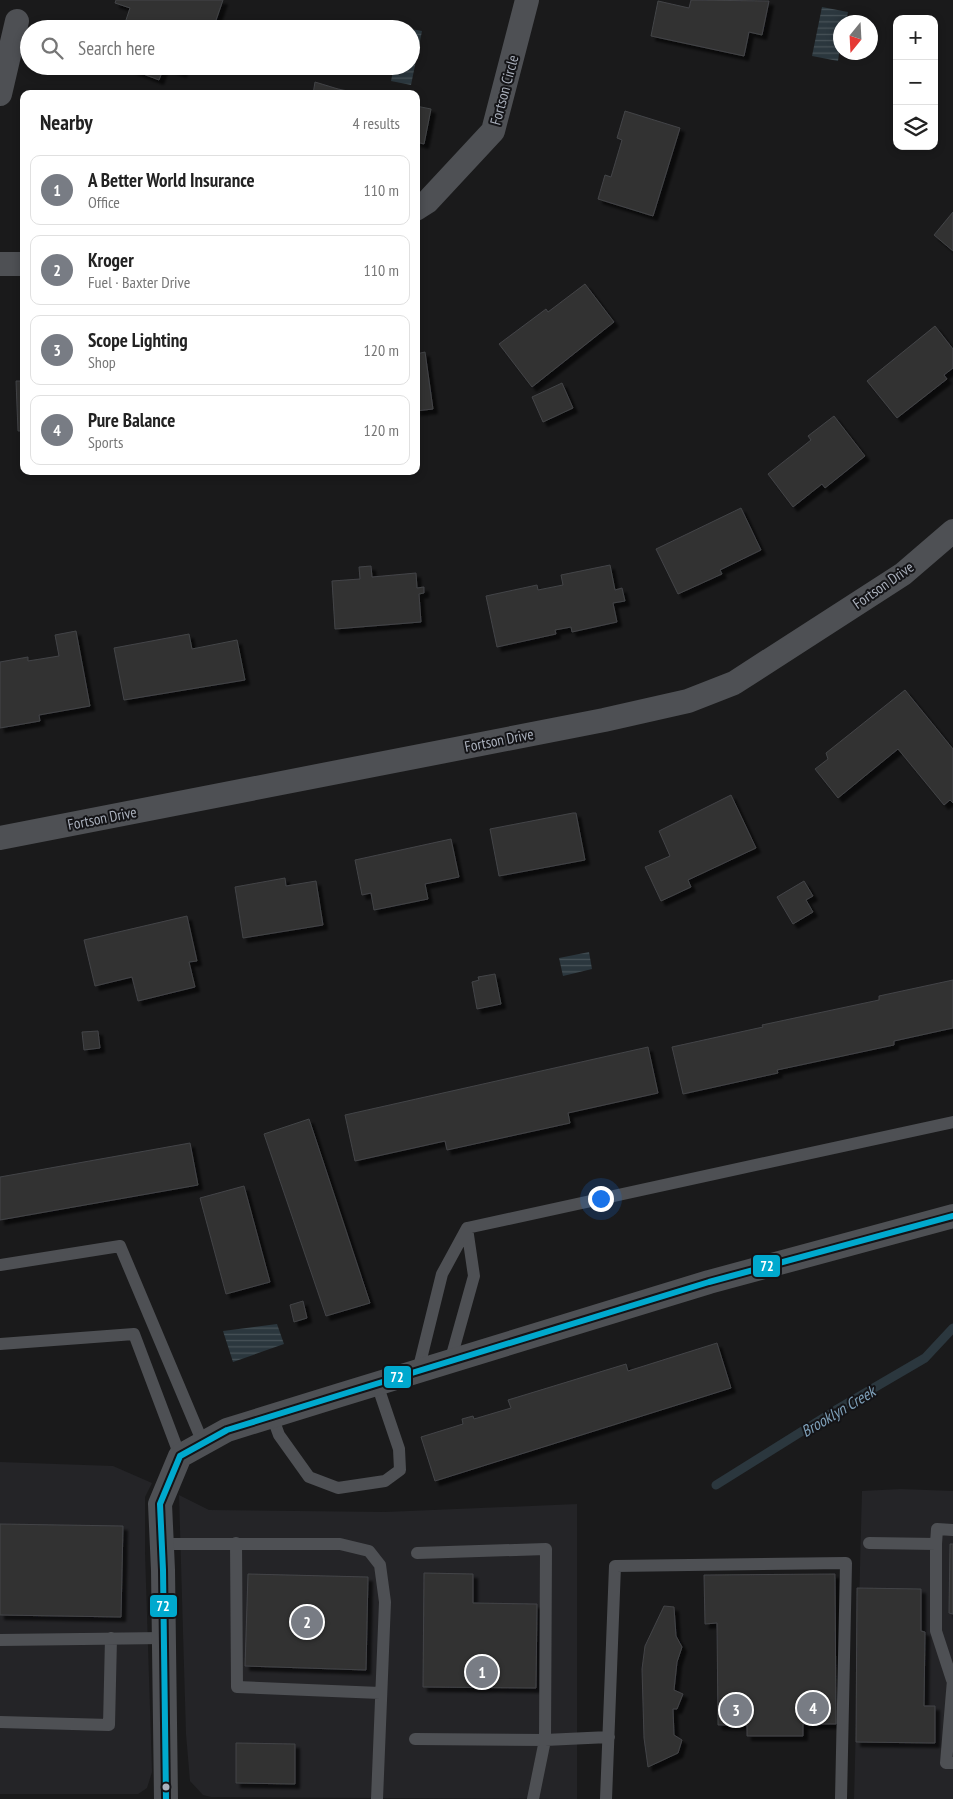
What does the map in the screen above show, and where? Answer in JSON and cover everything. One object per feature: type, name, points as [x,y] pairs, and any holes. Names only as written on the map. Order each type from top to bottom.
[{"type":"street","name":"Fortson Circle","points":[[420,206],[427,202],[494,132],[528,0]]},
{"type":"street","points":[[0,94],[17,21]]},
{"type":"street","points":[[0,264],[20,264]]},
{"type":"street","name":"Fortson Drive","points":[[0,838],[604,720],[688,701],[734,683],[903,574],[953,531]]},
{"type":"street","points":[[166,1799],[160,1504],[180,1456],[227,1430],[272,1416],[709,1282],[953,1216]]},
{"type":"lane","points":[[418,1371],[442,1274],[467,1228],[953,1122]]},
{"type":"lane","points":[[450,1362],[474,1276],[467,1228]]},
{"type":"lane","points":[[0,1265],[120,1246],[204,1444]]},
{"type":"lane","points":[[0,1344],[134,1334],[156,1330]]},
{"type":"lane","points":[[134,1334],[180,1456]]},
{"type":"lane","points":[[272,1416],[279,1436],[309,1477],[338,1488],[385,1481],[400,1470],[399,1449],[377,1384]]},
{"type":"lane","points":[[953,1530],[936,1529],[936,1632],[952,1680],[946,1763],[953,1763]]},
{"type":"lane","points":[[236,1543],[237,1687],[380,1693]]},
{"type":"lane","points":[[869,1543],[936,1544]]},
{"type":"lane","points":[[162,1544],[340,1544],[369,1551],[380,1564],[385,1602],[377,1799]]},
{"type":"lane","points":[[417,1553],[546,1549],[545,1740],[533,1799]]},
{"type":"lane","points":[[606,1799],[615,1566],[846,1562],[841,1799]]},
{"type":"lane","points":[[0,1722],[109,1725],[112,1638]]},
{"type":"lane","points":[[0,1640],[164,1638]]},
{"type":"lane","points":[[414,1739],[545,1740],[609,1737]]},
{"type":"shaded area","points":[[822,7],[848,12],[847,15],[833,15],[833,60],[838,61],[812,56]]},
{"type":"shaded area","points":[[392,75],[413,75],[411,85],[391,81]]},
{"type":"shaded area","points":[[589,952],[592,969],[563,976],[559,958]]},
{"type":"shaded area","points":[[277,1324],[284,1344],[233,1362],[223,1331]]},
{"type":"shaded area","points":[[0,1462],[113,1466],[152,1483],[145,1497],[145,1552],[152,1772],[147,1788],[138,1794],[0,1794]]},
{"type":"shaded area","points":[[901,1489],[953,1491],[953,1799],[854,1799],[862,1491]]},
{"type":"shaded area","points":[[179,1495],[209,1510],[385,1512],[577,1504],[577,1799],[211,1797],[203,1795],[190,1781],[186,1734]]},
{"type":"building","points":[[116,0],[223,0],[216,20],[126,20],[130,8],[115,3]]},
{"type":"building","points":[[691,0],[769,1],[762,35],[749,32],[744,56],[651,36],[658,1],[689,8]]},
{"type":"building","points":[[146,75],[161,75],[159,80]]},
{"type":"building","points":[[315,82],[343,90],[314,90]]},
{"type":"building","points":[[420,107],[431,109],[424,144],[420,143]]},
{"type":"building","points":[[625,111],[680,128],[653,216],[598,199],[605,175],[611,177],[622,140],[617,138]]},
{"type":"building","points":[[953,212],[953,251],[934,235]]},
{"type":"building","points":[[585,284],[614,322],[532,387],[499,344],[546,309],[548,312]]},
{"type":"building","points":[[935,326],[953,349],[953,368],[944,375],[947,379],[897,418],[867,381]]},
{"type":"building","points":[[425,352],[433,409],[420,411],[420,353]]},
{"type":"building","points":[[16,381],[20,381],[20,431],[18,431]]},
{"type":"building","points":[[562,383],[573,408],[543,422],[532,397]]},
{"type":"building","points":[[834,416],[865,456],[825,488],[822,484],[793,507],[768,474],[811,440],[808,436]]},
{"type":"building","points":[[741,508],[761,550],[720,570],[722,574],[678,594],[656,549]]},
{"type":"building","points":[[610,565],[615,590],[622,588],[625,601],[613,603],[617,622],[572,632],[571,627],[555,630],[556,634],[497,647],[486,596],[537,585],[538,590],[563,585],[561,575]]},
{"type":"building","points":[[371,566],[372,577],[416,573],[417,588],[424,587],[424,593],[419,594],[421,622],[335,629],[332,581],[360,579],[359,567]]},
{"type":"building","points":[[76,631],[90,706],[39,715],[40,721],[0,728],[0,662],[28,657],[28,661],[59,656],[55,635]]},
{"type":"building","points":[[189,634],[192,649],[237,640],[245,680],[124,700],[114,648]]},
{"type":"building","points":[[905,690],[953,749],[953,803],[950,800],[944,805],[898,749],[838,798],[815,769],[828,759],[826,753]]},
{"type":"building","points":[[731,795],[756,848],[688,880],[691,887],[661,901],[645,867],[670,856],[659,831]]},
{"type":"building","points":[[576,813],[585,860],[499,876],[490,829]]},
{"type":"building","points":[[451,839],[459,877],[425,884],[428,899],[374,910],[371,893],[362,895],[355,860]]},
{"type":"building","points":[[285,878],[286,886],[316,881],[323,925],[243,938],[235,887]]},
{"type":"building","points":[[804,881],[813,896],[806,900],[813,912],[793,924],[777,897]]},
{"type":"building","points":[[187,916],[197,961],[189,962],[195,987],[138,1001],[132,977],[95,986],[84,940]]},
{"type":"building","points":[[495,974],[501,1004],[477,1009],[472,982],[479,980],[478,977]]},
{"type":"building","points":[[953,980],[953,1028],[894,1041],[894,1045],[777,1070],[778,1073],[683,1094],[672,1047],[763,1027],[762,1025],[879,1000],[879,996]]},
{"type":"building","points":[[98,1031],[100,1048],[84,1050],[82,1032]]},
{"type":"building","points":[[648,1047],[658,1093],[568,1113],[570,1123],[447,1150],[445,1141],[355,1161],[345,1115]]},
{"type":"building","points":[[309,1119],[370,1303],[326,1316],[264,1134]]},
{"type":"building","points":[[190,1143],[198,1185],[0,1220],[0,1177]]},
{"type":"building","points":[[244,1186],[270,1282],[226,1294],[200,1198]]},
{"type":"building","points":[[303,1301],[307,1318],[294,1322],[290,1305]]},
{"type":"building","points":[[717,1343],[731,1388],[435,1481],[421,1437],[463,1424],[462,1419],[473,1416],[474,1419],[511,1408],[508,1400],[626,1364],[628,1371]]},
{"type":"building","points":[[0,1524],[123,1526],[121,1617],[0,1615]]},
{"type":"building","points":[[950,1544],[953,1544],[953,1614],[949,1613]]},
{"type":"building","points":[[424,1573],[473,1574],[473,1603],[537,1604],[536,1688],[423,1687]]},
{"type":"building","points":[[248,1574],[368,1577],[366,1670],[245,1666]]},
{"type":"building","points":[[835,1574],[836,1724],[803,1724],[803,1736],[747,1736],[747,1725],[718,1725],[717,1623],[705,1624],[704,1575]]},
{"type":"building","points":[[857,1588],[921,1589],[921,1631],[925,1632],[924,1706],[935,1706],[935,1743],[856,1742]]},
{"type":"building","points":[[664,1606],[674,1607],[676,1636],[682,1647],[677,1662],[674,1690],[683,1694],[677,1709],[673,1709],[674,1735],[682,1740],[678,1753],[648,1767],[644,1738],[642,1669],[645,1646]]},
{"type":"building","points":[[236,1743],[295,1744],[295,1784],[236,1783]]},
{"type":"waterway","name":"Brooklyn Creek","points":[[716,1485],[836,1410],[925,1358],[953,1328]]},
{"type":"transit line","name":"72","points":[[166,1799],[163,1570],[160,1504],[180,1456],[227,1430],[709,1282],[953,1216]]},
{"type":"place","name":"Kroger","points":[[307,1622]]},
{"type":"place","name":"A Better World Insurance","points":[[482,1672]]},
{"type":"place","name":"Pure Balance","points":[[813,1708]]},
{"type":"place","name":"Scope Lighting","points":[[736,1710]]}]
